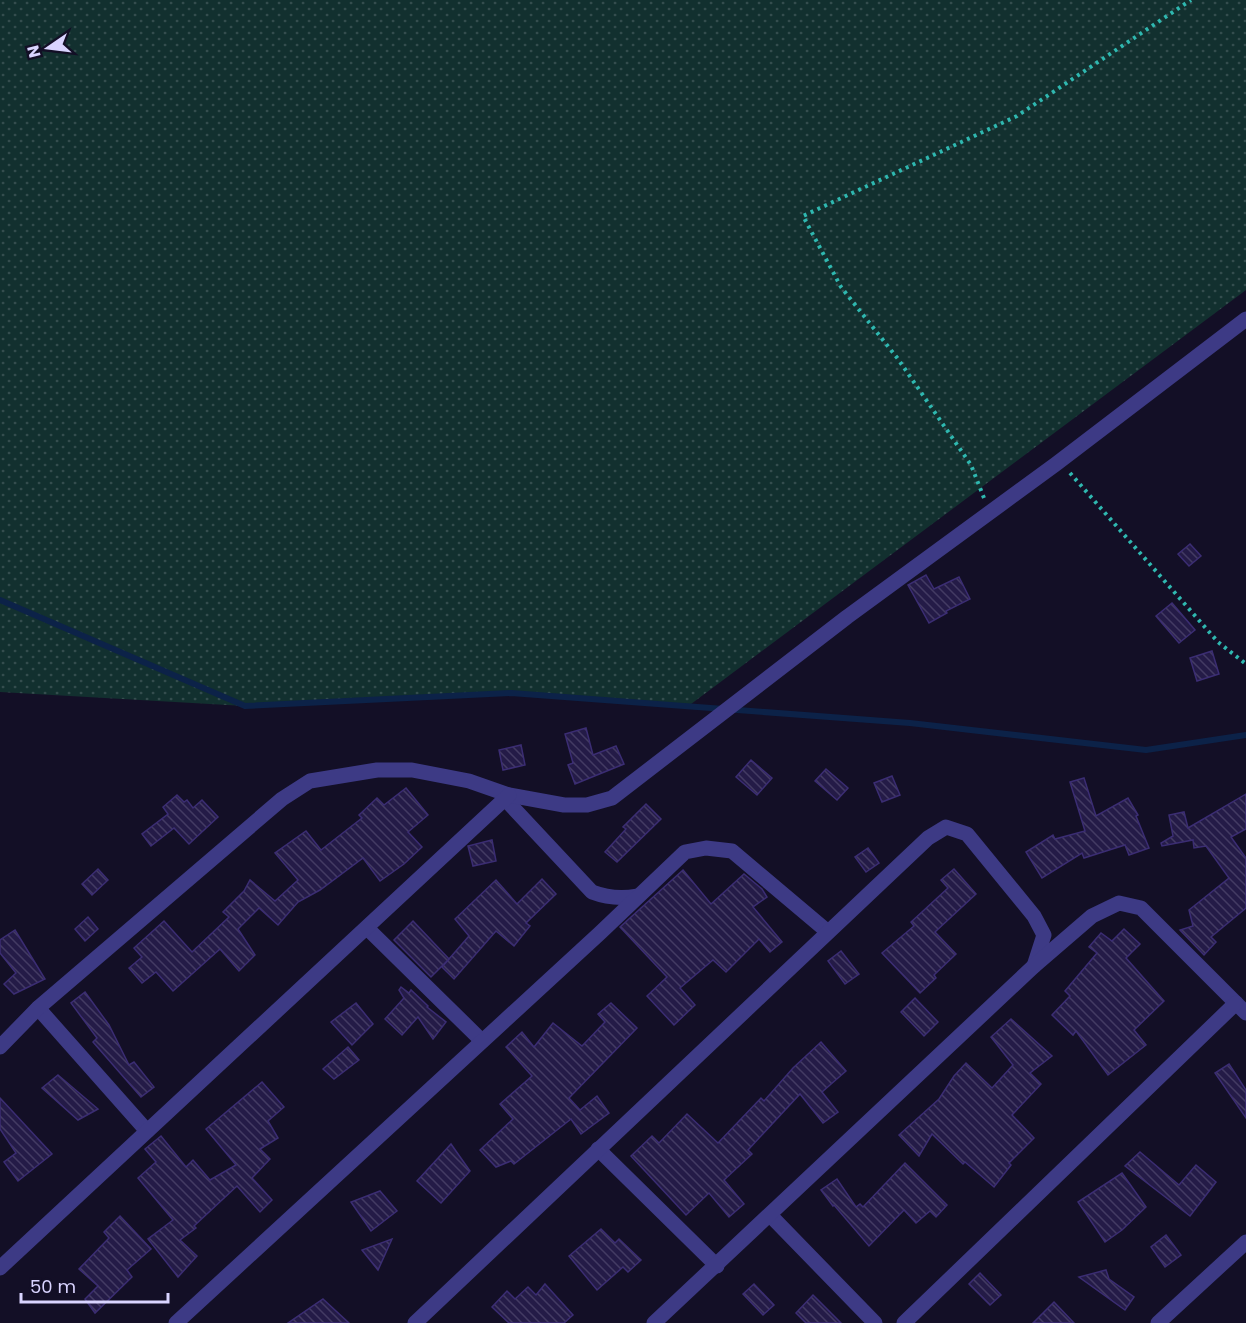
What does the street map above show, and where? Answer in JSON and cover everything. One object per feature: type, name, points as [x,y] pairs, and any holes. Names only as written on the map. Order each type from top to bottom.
[{"type":"street","points":[[0,1047],[39,1008],[282,798],[310,781],[377,770],[412,770],[470,780],[507,797],[587,805],[612,798],[847,617],[1059,461],[1246,319]]},
{"type":"street","points":[[507,797],[592,892],[606,898],[637,896]]},
{"type":"street","points":[[0,1268],[507,797]]},
{"type":"street","points":[[415,1323],[928,838],[946,827],[967,834],[1034,916],[1044,934],[1034,966]]},
{"type":"street","points":[[176,1323],[685,852],[706,848],[732,851],[828,932]]},
{"type":"street","points":[[654,1323],[1034,966],[1092,916],[1119,903],[1141,908],[1241,1008],[904,1323]]},
{"type":"street","points":[[367,928],[482,1041]]},
{"type":"street","points":[[39,1008],[147,1131]]},
{"type":"street","points":[[598,1149],[717,1266]]},
{"type":"street","points":[[770,1215],[875,1323]]},
{"type":"street","points":[[1158,1323],[1246,1242]]},
{"type":"path","points":[[989,513],[971,465],[898,359],[840,287],[803,216],[1017,116],[1191,0]]},
{"type":"path","points":[[1059,461],[1218,642],[1246,664]]},
{"type":"green space","points":[[0,0],[1246,0],[1246,290],[687,707],[511,693],[245,706],[0,692]]},
{"type":"building","points":[[1190,544],[1201,556],[1189,566],[1178,554]]},
{"type":"building","points":[[926,575],[934,589],[959,577],[970,599],[929,623],[908,585]]},
{"type":"building","points":[[1172,603],[1195,630],[1179,643],[1156,616]]},
{"type":"building","points":[[1212,651],[1219,674],[1197,681],[1190,658]]},
{"type":"building","points":[[586,728],[593,755],[616,746],[624,764],[575,784],[568,765],[573,763],[565,734]]},
{"type":"building","points":[[521,745],[525,765],[503,770],[499,750]]},
{"type":"building","points":[[751,760],[772,778],[757,795],[736,777]]},
{"type":"building","points":[[826,769],[848,788],[837,800],[815,781]]},
{"type":"building","points":[[892,776],[900,795],[882,802],[874,783]]},
{"type":"building","points":[[1084,778],[1096,816],[1128,798],[1138,815],[1136,816],[1149,848],[1129,855],[1125,845],[1084,858],[1082,853],[1042,878],[1026,852],[1053,835],[1055,839],[1085,831],[1070,782]]},
{"type":"building","points":[[406,788],[428,815],[408,832],[422,847],[404,864],[380,881],[363,858],[320,890],[298,902],[278,925],[259,908],[238,929],[255,955],[239,971],[220,949],[173,991],[156,972],[142,983],[129,968],[142,957],[134,948],[164,921],[192,952],[229,917],[223,912],[244,891],[250,880],[275,901],[298,880],[275,853],[306,831],[321,850],[362,818],[359,815],[377,798],[384,805]]},
{"type":"building","points":[[1246,794],[1246,829],[1231,837],[1246,858],[1246,908],[1211,937],[1216,942],[1204,955],[1180,930],[1193,926],[1189,910],[1229,878],[1206,846],[1194,848],[1193,840],[1162,846],[1161,843],[1173,836],[1169,815],[1184,812],[1188,828]]},
{"type":"building","points":[[177,795],[184,802],[187,800],[193,808],[202,800],[218,817],[189,844],[174,828],[151,846],[142,834],[168,814],[163,807]]},
{"type":"building","points":[[646,804],[661,819],[617,862],[605,852],[626,829],[623,827]]},
{"type":"building","points":[[492,840],[496,861],[473,866],[468,846]]},
{"type":"building","points":[[868,848],[879,863],[866,872],[855,857]]},
{"type":"building","points":[[98,869],[108,880],[92,895],[82,884]]},
{"type":"building","points":[[954,869],[976,894],[935,932],[956,954],[934,975],[936,978],[920,993],[882,953],[914,926],[911,922],[948,888],[941,880]]},
{"type":"building","points":[[683,870],[711,904],[744,874],[762,889],[767,897],[753,907],[782,942],[770,952],[759,939],[726,972],[713,960],[680,988],[695,1005],[674,1025],[647,996],[667,977],[620,927]]},
{"type":"building","points":[[542,879],[556,894],[526,923],[530,926],[514,946],[496,931],[454,979],[442,967],[469,936],[455,919],[496,880],[517,904]]},
{"type":"building","points":[[88,917],[98,929],[85,941],[75,929]]},
{"type":"building","points":[[413,921],[449,959],[431,977],[394,940]]},
{"type":"building","points":[[1124,929],[1140,944],[1126,958],[1164,1001],[1134,1030],[1146,1045],[1108,1075],[1076,1031],[1073,1035],[1052,1015],[1070,996],[1065,991],[1097,953],[1089,947],[1101,933],[1112,941]]},
{"type":"building","points":[[15,930],[45,979],[14,994],[4,984],[16,973],[0,953],[0,940]]},
{"type":"building","points":[[841,951],[859,974],[845,984],[828,961]]},
{"type":"building","points":[[401,987],[409,993],[411,990],[446,1022],[433,1039],[418,1017],[402,1035],[385,1019],[404,998],[399,990]]},
{"type":"building","points":[[85,992],[109,1025],[129,1065],[134,1062],[154,1087],[141,1097],[93,1042],[97,1038],[71,1003]]},
{"type":"building","points":[[915,998],[938,1022],[924,1036],[901,1012]]},
{"type":"building","points":[[356,1003],[373,1024],[352,1045],[331,1022]]},
{"type":"building","points":[[611,1003],[637,1028],[569,1098],[580,1110],[597,1096],[609,1113],[581,1134],[571,1119],[514,1164],[511,1161],[496,1167],[480,1150],[513,1119],[500,1104],[532,1076],[506,1047],[522,1032],[534,1047],[553,1023],[582,1046],[605,1022],[598,1014]]},
{"type":"building","points":[[1011,1019],[1052,1056],[1030,1073],[1041,1084],[1012,1115],[1034,1138],[1009,1163],[1011,1165],[994,1187],[965,1162],[963,1164],[932,1134],[919,1156],[899,1135],[939,1099],[954,1076],[966,1063],[992,1088],[1013,1065],[991,1037]]},
{"type":"building","points":[[821,1042],[846,1071],[822,1092],[838,1112],[823,1123],[800,1094],[748,1150],[752,1154],[724,1180],[744,1204],[729,1217],[709,1193],[686,1215],[631,1156],[652,1136],[659,1143],[687,1114],[718,1143],[761,1098],[764,1101],[793,1068]]},
{"type":"building","points":[[348,1047],[359,1060],[334,1079],[323,1069]]},
{"type":"building","points":[[1229,1064],[1246,1090],[1246,1118],[1215,1073]]},
{"type":"building","points":[[58,1075],[98,1109],[78,1120],[42,1088]]},
{"type":"building","points":[[262,1082],[284,1107],[268,1121],[278,1138],[260,1149],[270,1159],[252,1178],[272,1200],[260,1212],[237,1186],[194,1226],[196,1228],[180,1240],[197,1256],[178,1277],[148,1239],[173,1220],[138,1178],[156,1162],[145,1149],[161,1136],[186,1167],[193,1160],[210,1180],[236,1165],[206,1129]]},
{"type":"building","points":[[0,1098],[52,1154],[18,1181],[4,1162],[16,1153],[0,1129]]},
{"type":"building","points":[[451,1144],[470,1171],[441,1203],[417,1181]]},
{"type":"building","points":[[1140,1152],[1179,1185],[1196,1165],[1216,1182],[1190,1216],[1125,1166]]},
{"type":"building","points":[[905,1163],[947,1205],[936,1217],[930,1211],[916,1223],[904,1210],[869,1246],[821,1190],[837,1179],[856,1207],[860,1204],[863,1207]]},
{"type":"building","points":[[1122,1173],[1146,1207],[1122,1230],[1105,1242],[1078,1202]]},
{"type":"building","points":[[380,1191],[397,1211],[371,1231],[351,1202]]},
{"type":"building","points":[[120,1216],[151,1249],[127,1270],[132,1277],[95,1313],[85,1299],[98,1286],[79,1269],[109,1238],[104,1232]]},
{"type":"building","points":[[601,1229],[615,1243],[619,1239],[641,1260],[628,1272],[623,1267],[597,1290],[569,1256]]},
{"type":"building","points":[[1166,1235],[1181,1255],[1165,1267],[1151,1247]]},
{"type":"building","points":[[392,1239],[378,1270],[362,1250]]},
{"type":"building","points":[[1106,1270],[1109,1279],[1134,1297],[1125,1310],[1079,1277]]},
{"type":"building","points":[[980,1273],[1001,1295],[990,1305],[969,1284]]},
{"type":"building","points":[[545,1284],[573,1315],[564,1323],[509,1323],[492,1307],[507,1291],[515,1299],[528,1287],[536,1295]]},
{"type":"building","points":[[754,1284],[774,1305],[763,1315],[743,1294]]},
{"type":"building","points":[[813,1295],[841,1323],[806,1323],[796,1313]]},
{"type":"building","points":[[323,1299],[349,1323],[288,1323]]},
{"type":"building","points":[[1054,1302],[1074,1323],[1033,1323]]},
{"type":"waterway","points":[[0,600],[245,706],[511,693],[910,723],[1146,750],[1246,735]]}]
